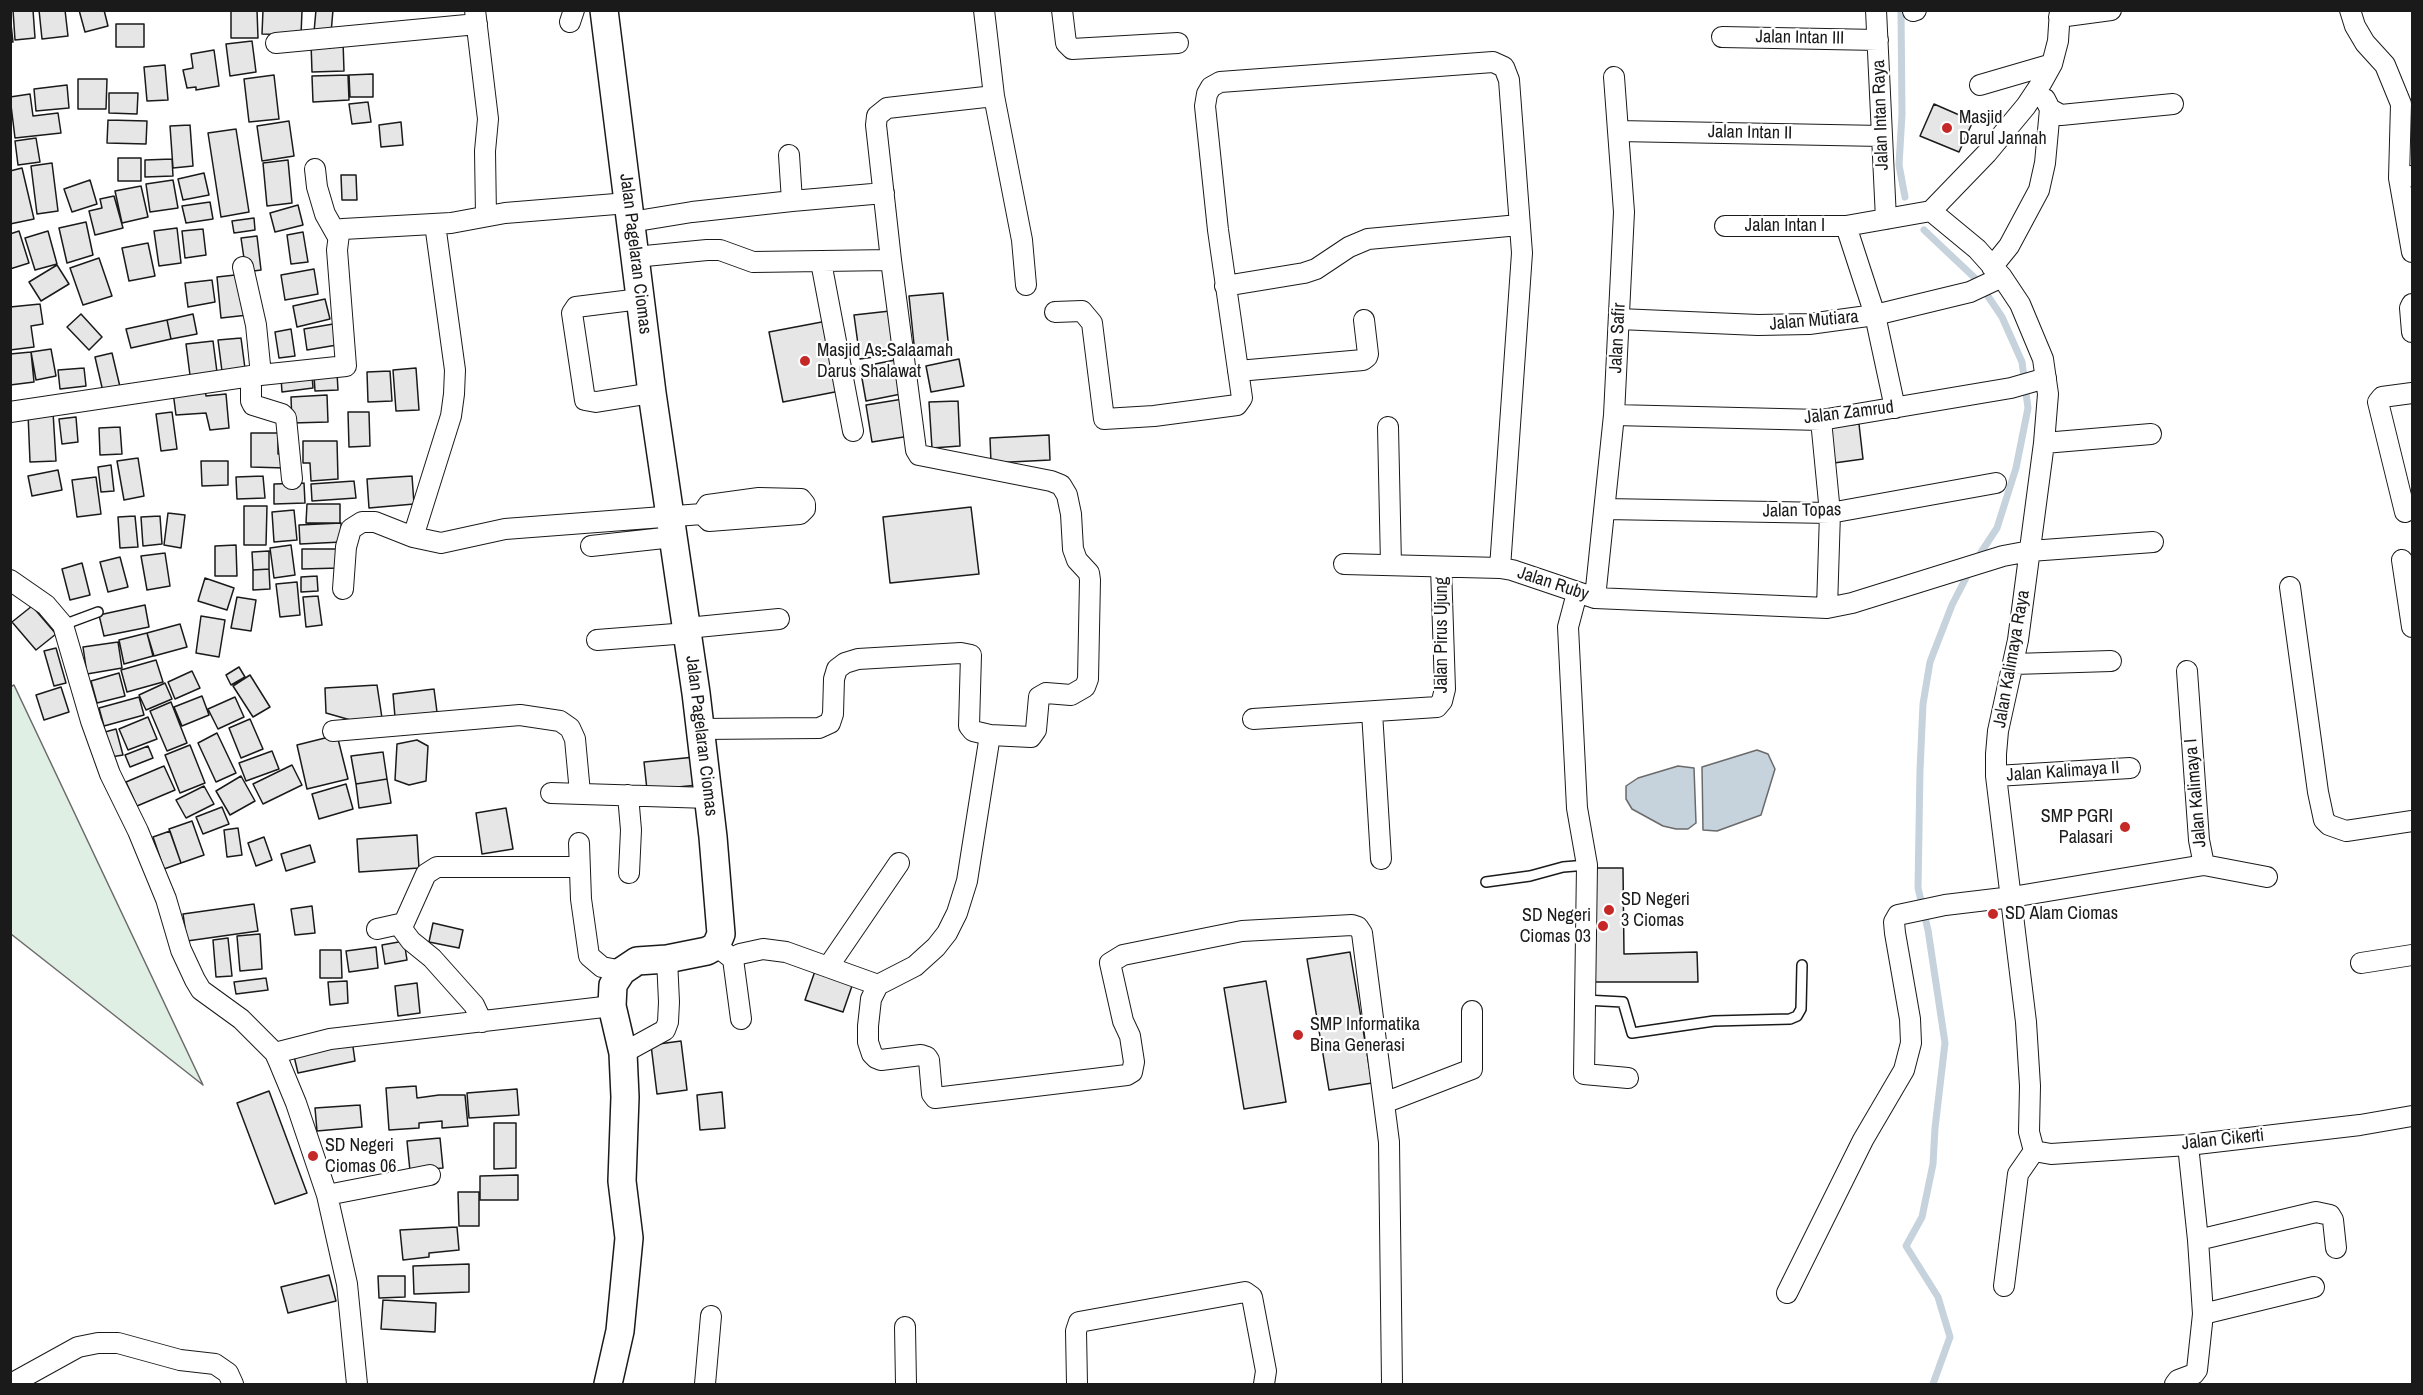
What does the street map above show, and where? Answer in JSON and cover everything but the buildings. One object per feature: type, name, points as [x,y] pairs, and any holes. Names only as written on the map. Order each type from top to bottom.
[{"type":"main road","name":"Jalan Pagelaran Ciomas","points":[[604,10],[652,393],[688,630],[709,798],[721,934],[725,953]]},
{"type":"main road","points":[[608,1384],[620,1331],[629,1238],[622,1181],[625,1097],[623,1053],[612,1006],[613,985],[622,970],[638,962],[707,951],[725,953]]},
{"type":"street","points":[[984,10],[994,96],[1022,240],[1026,285]]},
{"type":"street","points":[[1062,10],[1066,43],[1072,49],[1178,43]]},
{"type":"street","name":"Jalan Intan Raya","points":[[1876,10],[1882,136],[1893,218]]},
{"type":"street","points":[[1929,211],[1987,153],[2026,106],[2042,82],[2052,64],[2058,41],[2059,14],[2111,10]]},
{"type":"street","points":[[2350,10],[2355,26],[2365,43],[2385,65],[2401,104],[2412,252]]},
{"type":"street","points":[[276,43],[476,17],[488,119],[484,151],[486,216]]},
{"type":"street","name":"Jalan Intan III","points":[[1722,37],[1878,40]]},
{"type":"street","name":"Jalan Ruby","points":[[1225,286],[1205,106],[1211,87],[1220,82],[1493,62],[1504,67],[1509,80],[1522,253],[1500,568],[1586,595],[1827,608],[1852,603],[2003,556],[2031,551],[2153,542]]},
{"type":"street","points":[[1980,85],[2052,64]]},
{"type":"street","name":"Jalan Safir","points":[[1614,76],[1624,212],[1614,416],[1605,509],[1586,595],[1568,627],[1577,808],[1587,865],[1584,1074],[1628,1078]]},
{"type":"street","points":[[1987,281],[2039,190],[2045,163],[2050,109],[2043,94],[2042,82]]},
{"type":"street","points":[[700,729],[804,730],[819,728],[830,723],[833,714],[834,679],[837,669],[845,663],[858,659],[967,653],[972,660],[969,726],[973,731],[990,735],[1031,738],[1036,730],[1039,697],[1046,693],[1071,695],[1085,687],[1088,679],[1090,580],[1089,573],[1077,560],[1073,549],[1071,513],[1067,495],[1061,485],[1051,481],[919,455],[916,450],[891,260],[876,125],[877,116],[880,111],[894,106],[994,96]]},
{"type":"street","points":[[2050,109],[2061,115],[2173,104]]},
{"type":"street","name":"Jalan Intan II","points":[[1618,131],[1882,136]]},
{"type":"street","points":[[789,155],[792,201]]},
{"type":"street","points":[[10,412],[256,376],[346,366],[338,237],[325,214],[317,187],[315,169]]},
{"type":"street","points":[[338,237],[343,229],[435,224],[486,216],[692,212],[884,193]]},
{"type":"street","name":"Jalan Intan I","points":[[1725,226],[1846,226],[1929,211]]},
{"type":"street","name":"Jalan Kalimaya Raya","points":[[1929,211],[1959,233],[1987,281],[2020,304],[2043,359],[2032,383],[2048,394],[2031,551],[2014,664],[1998,731],[1996,776],[2026,1022],[2030,1086],[2029,1132],[2034,1151]]},
{"type":"street","points":[[413,537],[451,416],[454,394],[455,370],[435,224]]},
{"type":"street","points":[[1055,312],[1082,311],[1092,323],[1104,419],[1154,416],[1237,405],[1242,398],[1225,286],[1304,273],[1316,269],[1348,247],[1368,239],[1519,225]]},
{"type":"street","points":[[1846,226],[1875,315],[1895,408]]},
{"type":"street","points":[[635,257],[720,250],[753,262],[891,260]]},
{"type":"street","points":[[821,262],[853,431]]},
{"type":"street","points":[[243,267],[256,325],[256,376],[251,401],[254,405],[282,414],[286,418],[292,479]]},
{"type":"street","name":"Jalan Mutiara","points":[[1619,319],[1794,326],[1875,315],[1987,281]]},
{"type":"street","points":[[640,300],[576,307],[572,313],[585,400],[596,402],[652,393]]},
{"type":"street","points":[[2412,304],[2410,308],[2412,332]]},
{"type":"street","points":[[1238,372],[1362,360],[1368,354],[1364,320]]},
{"type":"street","name":"Jalan Zamrud","points":[[1614,416],[1821,420],[2032,383]]},
{"type":"street","points":[[2405,512],[2378,402],[2382,397],[2412,393]]},
{"type":"street","points":[[1821,420],[1830,513],[1827,608]]},
{"type":"street","points":[[1389,427],[1390,566]]},
{"type":"street","points":[[2044,443],[2151,434]]},
{"type":"street","name":"Jalan Topas","points":[[1605,509],[1830,513],[1996,483]]},
{"type":"street","points":[[591,546],[672,527],[702,514]]},
{"type":"street","points":[[343,589],[346,547],[351,529],[362,522],[375,522],[413,537],[441,543],[504,528],[672,527]]},
{"type":"street","points":[[2402,560],[2412,627]]},
{"type":"street","points":[[1344,564],[1500,568]]},
{"type":"street","name":"Jalan Pirus Ujung","points":[[1372,712],[1431,708],[1443,701],[1445,690],[1441,567]]},
{"type":"street","points":[[10,580],[46,605],[63,625],[91,722],[110,774],[138,831],[166,899],[189,969],[201,990],[241,1019],[275,1053],[296,1103],[327,1195],[347,1284],[357,1384]]},
{"type":"street","points":[[2290,587],[2318,792],[2324,820],[2329,825],[2346,831],[2412,821]]},
{"type":"street","points":[[597,640],[779,620]]},
{"type":"street","points":[[2014,664],[2111,661]]},
{"type":"street","name":"Jalan Kalimaya I","points":[[1787,1293],[1863,1140],[1904,1070],[1911,1044],[1910,1019],[1894,922],[1899,915],[1945,905],[2012,897],[2204,865],[2199,840],[2187,671]]},
{"type":"street","points":[[1252,718],[1372,712],[1381,860]]},
{"type":"street","points":[[333,731],[520,715],[560,721],[570,728],[575,739],[580,793]]},
{"type":"street","points":[[990,735],[967,881],[957,913],[948,933],[928,956],[900,976],[878,985],[871,999],[868,1026],[868,1042],[872,1054],[881,1060],[921,1055],[927,1057],[933,1097],[956,1097],[1030,1085],[1127,1075],[1132,1072],[1134,1062],[1130,1036],[1123,1021],[1110,963],[1123,955],[1242,931],[1352,925],[1358,927],[1362,933],[1389,1142],[1392,1384]]},
{"type":"street","name":"Jalan Kalimaya II","points":[[1996,776],[2130,768]]},
{"type":"street","points":[[551,793],[709,798]]},
{"type":"street","points":[[628,795],[631,830],[629,873]]},
{"type":"street","points":[[579,843],[585,944],[589,956],[602,967],[622,970]]},
{"type":"street","points":[[828,967],[899,863]]},
{"type":"street","points":[[2204,865],[2267,877]]},
{"type":"street","points":[[377,929],[404,923],[426,874],[430,870],[444,867],[498,869],[579,867]]},
{"type":"street","points":[[399,925],[411,941],[432,958],[474,1005],[482,1022]]},
{"type":"street","points":[[741,1019],[725,953],[740,954],[763,949],[786,952],[878,985]]},
{"type":"street","points":[[2361,963],[2412,955]]},
{"type":"street","points":[[623,1053],[665,1030],[668,1022],[669,1002],[668,959]]},
{"type":"street","points":[[275,1053],[330,1040],[612,1006]]},
{"type":"street","points":[[1384,1102],[1472,1069],[1472,1011]]},
{"type":"street","name":"Jalan Cikerti","points":[[2034,1151],[2051,1154],[2188,1145],[2360,1125],[2412,1116]]},
{"type":"street","points":[[2175,1384],[2197,1370],[2203,1314],[2188,1145]]},
{"type":"street","points":[[2004,1286],[2018,1174],[2034,1151]]},
{"type":"street","points":[[327,1195],[430,1175]]},
{"type":"street","points":[[2198,1240],[2316,1212],[2330,1215],[2333,1220],[2336,1248]]},
{"type":"street","points":[[2203,1314],[2314,1287]]},
{"type":"street","points":[[1077,1384],[1076,1331],[1079,1322],[1245,1292],[1252,1297],[1266,1371],[1264,1384]]},
{"type":"street","points":[[705,1384],[711,1316]]},
{"type":"street","points":[[905,1327],[906,1384]]},
{"type":"street","points":[[11,1384],[78,1347],[98,1343],[118,1344],[180,1360],[215,1364],[228,1373],[233,1384]]},
{"type":"lane","points":[[63,625],[98,612]]},
{"type":"lane","points":[[1486,882],[1530,876],[1563,867],[1587,865]]},
{"type":"lane","points":[[1585,1000],[1623,1002],[1632,1033],[1714,1021],[1790,1019],[1797,1016],[1801,1009],[1802,965]]},
{"type":"green space","points":[[14,685],[203,1085],[11,934],[10,687]]},
{"type":"shaded area","points":[[1757,750],[1768,754],[1775,769],[1761,815],[1717,831],[1703,830],[1702,767]]},
{"type":"shaded area","points":[[1678,766],[1694,768],[1696,823],[1688,829],[1663,826],[1632,809],[1626,799],[1626,786],[1638,778]]},
{"type":"waterway","points":[[1901,10],[1902,114],[1899,165],[1905,197]]},
{"type":"waterway","points":[[1924,230],[1977,280],[2002,317],[2022,362],[2028,408],[2016,468],[1997,528],[1976,560]]},
{"type":"waterway","points":[[1933,1384],[1950,1337],[1938,1297],[1906,1246],[1922,1217],[1933,1164],[1945,1043],[1928,930],[1918,888],[1920,770],[1923,704],[1930,662],[1952,605],[1969,572]]},
{"type":"place","name":"Masjid Darul Jannah","points":[[1947,128]]},
{"type":"place","name":"Masjid As-Salaamah Darus Shalawat","points":[[805,361]]},
{"type":"place","name":"SMP PGRI Palasari","points":[[2125,827]]},
{"type":"place","name":"SD Negeri 3 Ciomas","points":[[1609,910]]},
{"type":"place","name":"SD Alam Ciomas","points":[[1993,914]]},
{"type":"place","name":"SD Negeri Ciomas 03","points":[[1603,926]]},
{"type":"place","name":"SMP Informatika Bina Generasi","points":[[1298,1035]]},
{"type":"place","name":"SD Negeri Ciomas 06","points":[[313,1156]]}]
